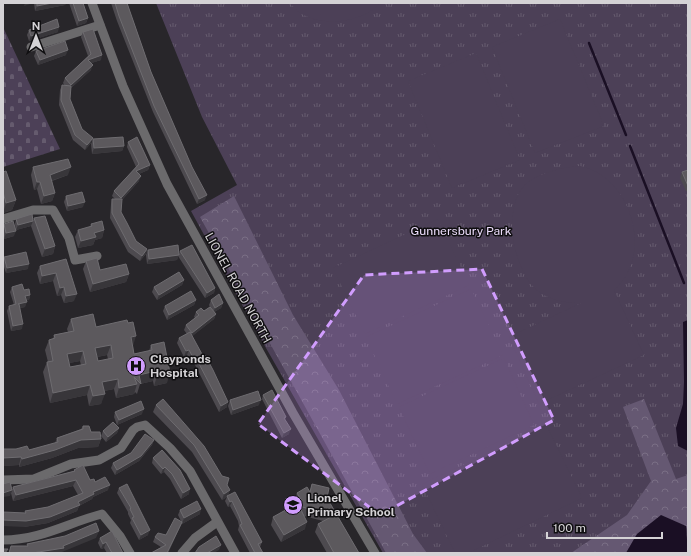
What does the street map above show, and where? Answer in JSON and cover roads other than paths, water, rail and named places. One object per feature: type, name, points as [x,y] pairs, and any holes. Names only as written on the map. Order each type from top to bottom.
[{"type":"street","name":"LIONEL ROAD NORTH","points":[[92,3],[123,86],[167,184],[293,413],[375,553]]},
{"type":"street","points":[[31,47],[100,25]]},
{"type":"street","points":[[3,219],[33,210],[53,210],[69,238],[75,260],[96,256]]},
{"type":"street","points":[[3,480],[34,479],[71,464],[99,460],[121,448],[137,426],[145,425],[166,443],[190,471],[235,553]]},
{"type":"street","points":[[3,540],[27,539],[59,530],[87,518],[102,514],[120,536],[130,553]]},
{"type":"street","points":[[182,553],[195,538],[217,522]]},
{"type":"waterway","points":[[589,43],[626,135]]},
{"type":"waterway","points":[[630,146],[684,283]]},
{"type":"place","name":"Clayponds Hospital","points":[[136,366]]},
{"type":"place","name":"Lionel Primary School","points":[[293,505]]},
{"type":"park label","name":"Gunnersbury Park","points":[[461,231]]}]
